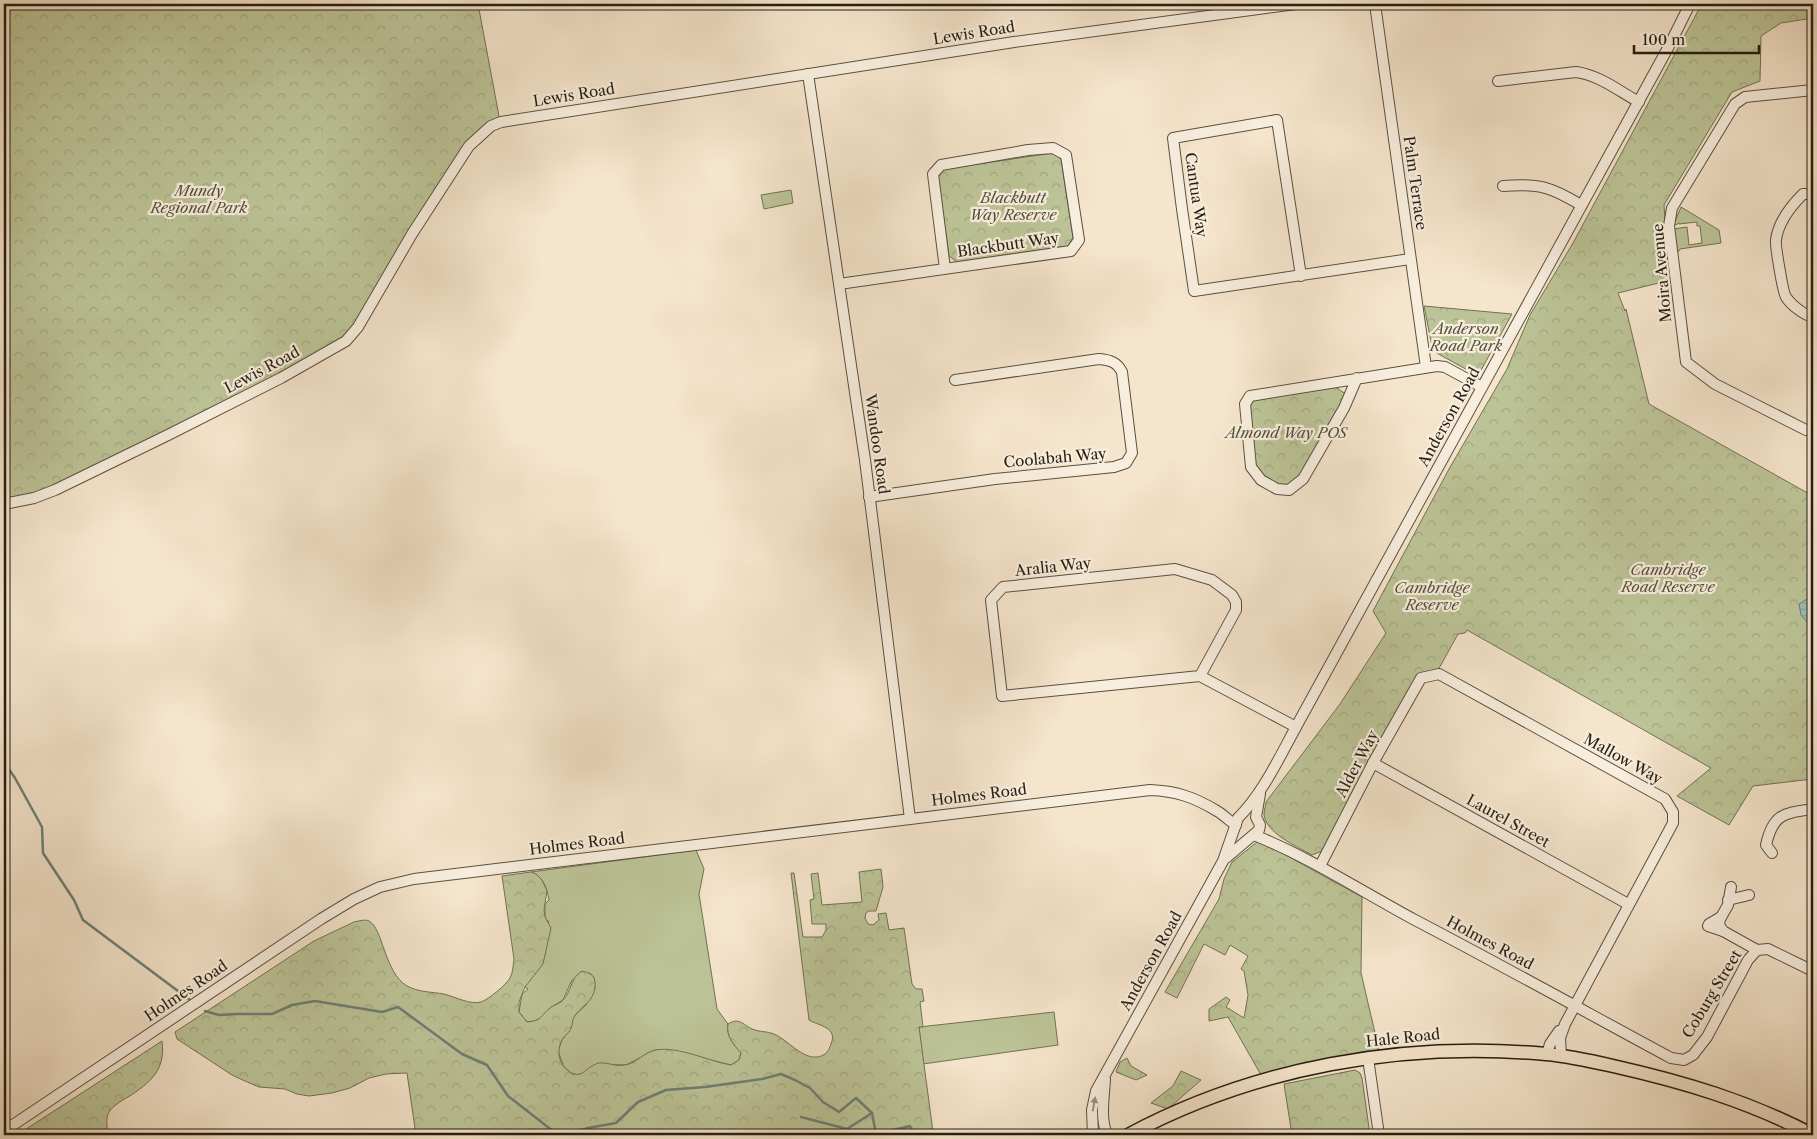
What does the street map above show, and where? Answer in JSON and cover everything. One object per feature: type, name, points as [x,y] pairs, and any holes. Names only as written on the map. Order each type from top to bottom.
[{"type":"main road","name":"Hale Road","points":[[1128,1135],[1192,1106],[1256,1083],[1324,1065],[1368,1058],[1450,1050],[1547,1054],[1647,1074],[1733,1098],[1813,1135]]},
{"type":"main road","name":"Hale Road","points":[[1690,1086],[1712,1098],[1753,1114],[1798,1135]]},
{"type":"street","name":"Lewis Road","points":[[4,504],[34,498],[55,490],[281,378],[346,341],[358,327],[412,234],[469,146],[491,126],[501,122],[1024,41],[1296,4]]},
{"type":"street","name":"Palm Terrace","points":[[1375,4],[1426,367]]},
{"type":"street","name":"Anderson Road","points":[[1093,1135],[1092,1120],[1096,1091],[1106,1076],[1223,861],[1239,820],[1261,790],[1296,727],[1639,102],[1690,4]]},
{"type":"street","points":[[1498,81],[1576,72],[1584,73],[1639,102]]},
{"type":"street","name":"Wandoo Road","points":[[808,74],[839,284],[910,819]]},
{"type":"street","name":"Moira Avenue","points":[[1813,90],[1745,97],[1735,104],[1672,208],[1669,226],[1686,362],[1716,384],[1806,430],[1813,430]]},
{"type":"street","name":"Cantua Way","points":[[1301,276],[1277,120],[1173,138],[1194,291],[1301,276],[1410,259]]},
{"type":"street","name":"Blackbutt Way","points":[[839,284],[945,269],[1071,251],[1079,240],[1066,155],[1053,148],[1028,150],[941,165],[934,174],[945,269]]},
{"type":"street","points":[[1503,186],[1531,184],[1544,186],[1581,205]]},
{"type":"street","points":[[1813,194],[1803,194],[1792,205],[1778,230],[1775,242],[1785,296],[1802,311],[1813,317]]},
{"type":"street","name":"Coolabah Way","points":[[868,497],[995,479],[1114,467],[1126,463],[1132,453],[1122,372],[1113,362],[1099,358],[955,380]]},
{"type":"street","points":[[1357,378],[1344,408],[1303,479],[1289,490],[1277,489],[1262,480],[1251,467],[1245,404],[1250,396],[1357,378],[1426,367],[1445,368],[1482,387]]},
{"type":"street","name":"Aralia Way","points":[[1175,569],[1212,580],[1232,595],[1236,602],[1236,610],[1200,676],[1002,696],[992,600],[1003,587],[1175,569]]},
{"type":"street","name":"Mallow Way","points":[[1421,678],[1439,674],[1665,799],[1673,812],[1673,823],[1564,1024],[1550,1044],[1547,1054]]},
{"type":"street","points":[[1200,676],[1296,727]]},
{"type":"street","name":"Alder Way","points":[[1320,866],[1373,764],[1421,678]]},
{"type":"street","name":"Laurel Street","points":[[1373,764],[1628,904]]},
{"type":"street","name":"Holmes Road","points":[[4,1131],[321,919],[354,899],[380,887],[414,879],[1150,790],[1188,795],[1239,820]]},
{"type":"street","name":"Anderson Road","points":[[1223,861],[1238,846],[1259,830],[1261,790]]},
{"type":"street","points":[[1772,853],[1766,845],[1767,839],[1779,818],[1786,813],[1813,809]]},
{"type":"street","points":[[1253,836],[1241,835],[1239,820],[1249,813],[1258,821]]},
{"type":"street","name":"Holmes Road","points":[[1258,821],[1284,847]]},
{"type":"street","name":"Holmes Road","points":[[1253,836],[1284,847],[1671,1058],[1684,1060]]},
{"type":"street","points":[[1731,887],[1719,925],[1723,930],[1757,950]]},
{"type":"street","points":[[1728,900],[1749,895]]},
{"type":"street","name":"Coburg Street","points":[[1684,1060],[1693,1055],[1707,1037],[1748,960],[1757,950],[1768,949],[1813,972]]},
{"type":"street","name":"Mallow Way","points":[[1561,1056],[1560,1038],[1564,1024]]},
{"type":"street","points":[[1368,1058],[1379,1135]]},
{"type":"street","name":"Anderson Road","points":[[1106,1076],[1102,1111],[1107,1135]]},
{"type":"green space","name":"Mundy Regional Park","points":[[4,4],[478,4],[501,122],[483,133],[346,341],[34,498],[4,504]]},
{"type":"green space","points":[[1699,4],[1813,4],[1813,18],[1781,23],[1761,36],[1760,81],[1732,92],[1664,205],[1668,264],[1671,280],[1618,293],[1625,311],[1626,309],[1649,404],[1813,496],[1813,779],[1753,786],[1729,825],[1677,796],[1711,768],[1467,630],[1465,633],[1458,634],[1437,672],[1419,676],[1322,851],[1312,855],[1283,839],[1270,827],[1264,814],[1266,802],[1340,704],[1386,633],[1373,611],[1449,469],[1507,369],[1530,315],[1573,243],[1698,11]]},
{"type":"green space","name":"Blackbutt Way Reserve","points":[[1053,153],[1061,159],[1073,237],[1068,246],[957,262],[949,256],[938,177],[944,169]]},
{"type":"green space","points":[[791,190],[793,203],[764,209],[761,195]]},
{"type":"green space","points":[[1681,207],[1719,230],[1721,243],[1680,249],[1675,252],[1673,229],[1687,227],[1689,245],[1702,243],[1700,226],[1697,226],[1697,222],[1674,224]]},
{"type":"green space","name":"Anderson Road Park","points":[[1424,306],[1512,314],[1480,372],[1473,373],[1433,351]]},
{"type":"green space","name":"Almond Way POS","points":[[1335,387],[1346,394],[1303,479],[1289,490],[1277,489],[1251,467],[1247,409],[1255,399]]},
{"type":"green space","points":[[1257,842],[1273,848],[1362,897],[1361,973],[1379,1050],[1318,1060],[1261,1075],[1228,1017],[1209,1021],[1209,1009],[1226,997],[1230,1000],[1226,1007],[1244,1018],[1248,995],[1244,971],[1241,969],[1248,956],[1230,945],[1225,955],[1204,944],[1177,998],[1165,992],[1219,899],[1224,879],[1232,862]]},
{"type":"green space","points":[[696,850],[704,869],[699,894],[717,1009],[728,1024],[731,1040],[741,1052],[739,1060],[731,1065],[674,1051],[655,1050],[626,1065],[597,1064],[584,1073],[578,1075],[571,1073],[564,1067],[558,1051],[562,1040],[571,1028],[573,1017],[586,1005],[595,988],[594,978],[590,973],[572,980],[563,1000],[535,1021],[527,1022],[519,1012],[522,994],[528,989],[525,987],[549,922],[545,918],[545,904],[549,900],[546,887],[539,876],[531,872]]},
{"type":"green space","points":[[881,869],[883,887],[876,911],[869,911],[866,913],[865,918],[868,924],[873,925],[879,920],[878,914],[886,913],[889,930],[904,928],[912,984],[916,989],[922,989],[924,1001],[920,1002],[923,1027],[919,1027],[933,1132],[987,1130],[988,1135],[416,1135],[407,1073],[386,1074],[369,1078],[350,1088],[332,1093],[309,1096],[297,1094],[285,1089],[259,1087],[232,1075],[177,1039],[175,1032],[314,941],[354,922],[364,920],[374,925],[393,971],[407,986],[420,991],[444,994],[468,1002],[477,1003],[484,1001],[505,984],[510,978],[513,969],[514,959],[502,876],[531,872],[542,880],[547,891],[544,910],[545,917],[551,928],[543,964],[525,987],[519,1002],[519,1012],[527,1022],[538,1019],[551,1007],[563,1000],[575,977],[582,971],[589,973],[595,982],[595,989],[591,998],[574,1017],[570,1030],[563,1038],[559,1047],[561,1062],[570,1073],[583,1073],[599,1063],[625,1065],[652,1051],[665,1049],[731,1065],[739,1060],[741,1053],[733,1043],[728,1032],[728,1024],[735,1021],[754,1030],[774,1034],[805,1055],[818,1057],[828,1051],[831,1045],[832,1034],[826,1028],[809,1020],[791,873],[794,873],[803,937],[822,937],[826,930],[826,924],[812,924],[810,900],[814,899],[811,874],[818,873],[822,905],[862,902],[859,872]]},
{"type":"green space","points":[[1054,1012],[1058,1045],[923,1064],[919,1027]]},
{"type":"green space","points":[[162,1041],[163,1051],[159,1068],[155,1075],[109,1112],[107,1117],[107,1135],[17,1135]]},
{"type":"green space","points":[[1127,1058],[1131,1066],[1147,1075],[1136,1080],[1116,1072],[1120,1062]]},
{"type":"green space","points":[[1355,1070],[1360,1073],[1362,1078],[1370,1135],[1292,1135],[1284,1084]]},
{"type":"green space","points":[[1181,1071],[1201,1080],[1168,1109],[1151,1103],[1173,1086]]},
{"type":"water","points":[[1813,595],[1813,629],[1801,615],[1799,604]]},
{"type":"waterway","points":[[4,762],[42,827],[43,853],[74,900],[83,920],[190,1000]]},
{"type":"waterway","points":[[205,1011],[219,1015],[272,1014],[292,1005],[315,1001],[382,1012],[398,1007],[462,1054],[487,1065],[508,1096],[558,1135]]},
{"type":"waterway","points":[[566,1135],[588,1128],[616,1123],[638,1102],[666,1090],[705,1087],[762,1079],[781,1074],[810,1088],[823,1102],[839,1112],[856,1098],[872,1113]]},
{"type":"waterway","points":[[801,1117],[847,1129],[872,1113],[876,1134],[910,1126],[915,1135]]},
{"type":"waterway","points":[[947,1135],[959,1130],[966,1135]]},
{"type":"park label","name":"Cambridge Road Reserve","points":[[1668,578]]},
{"type":"park label","name":"Cambridge Reserve","points":[[1432,596]]}]
